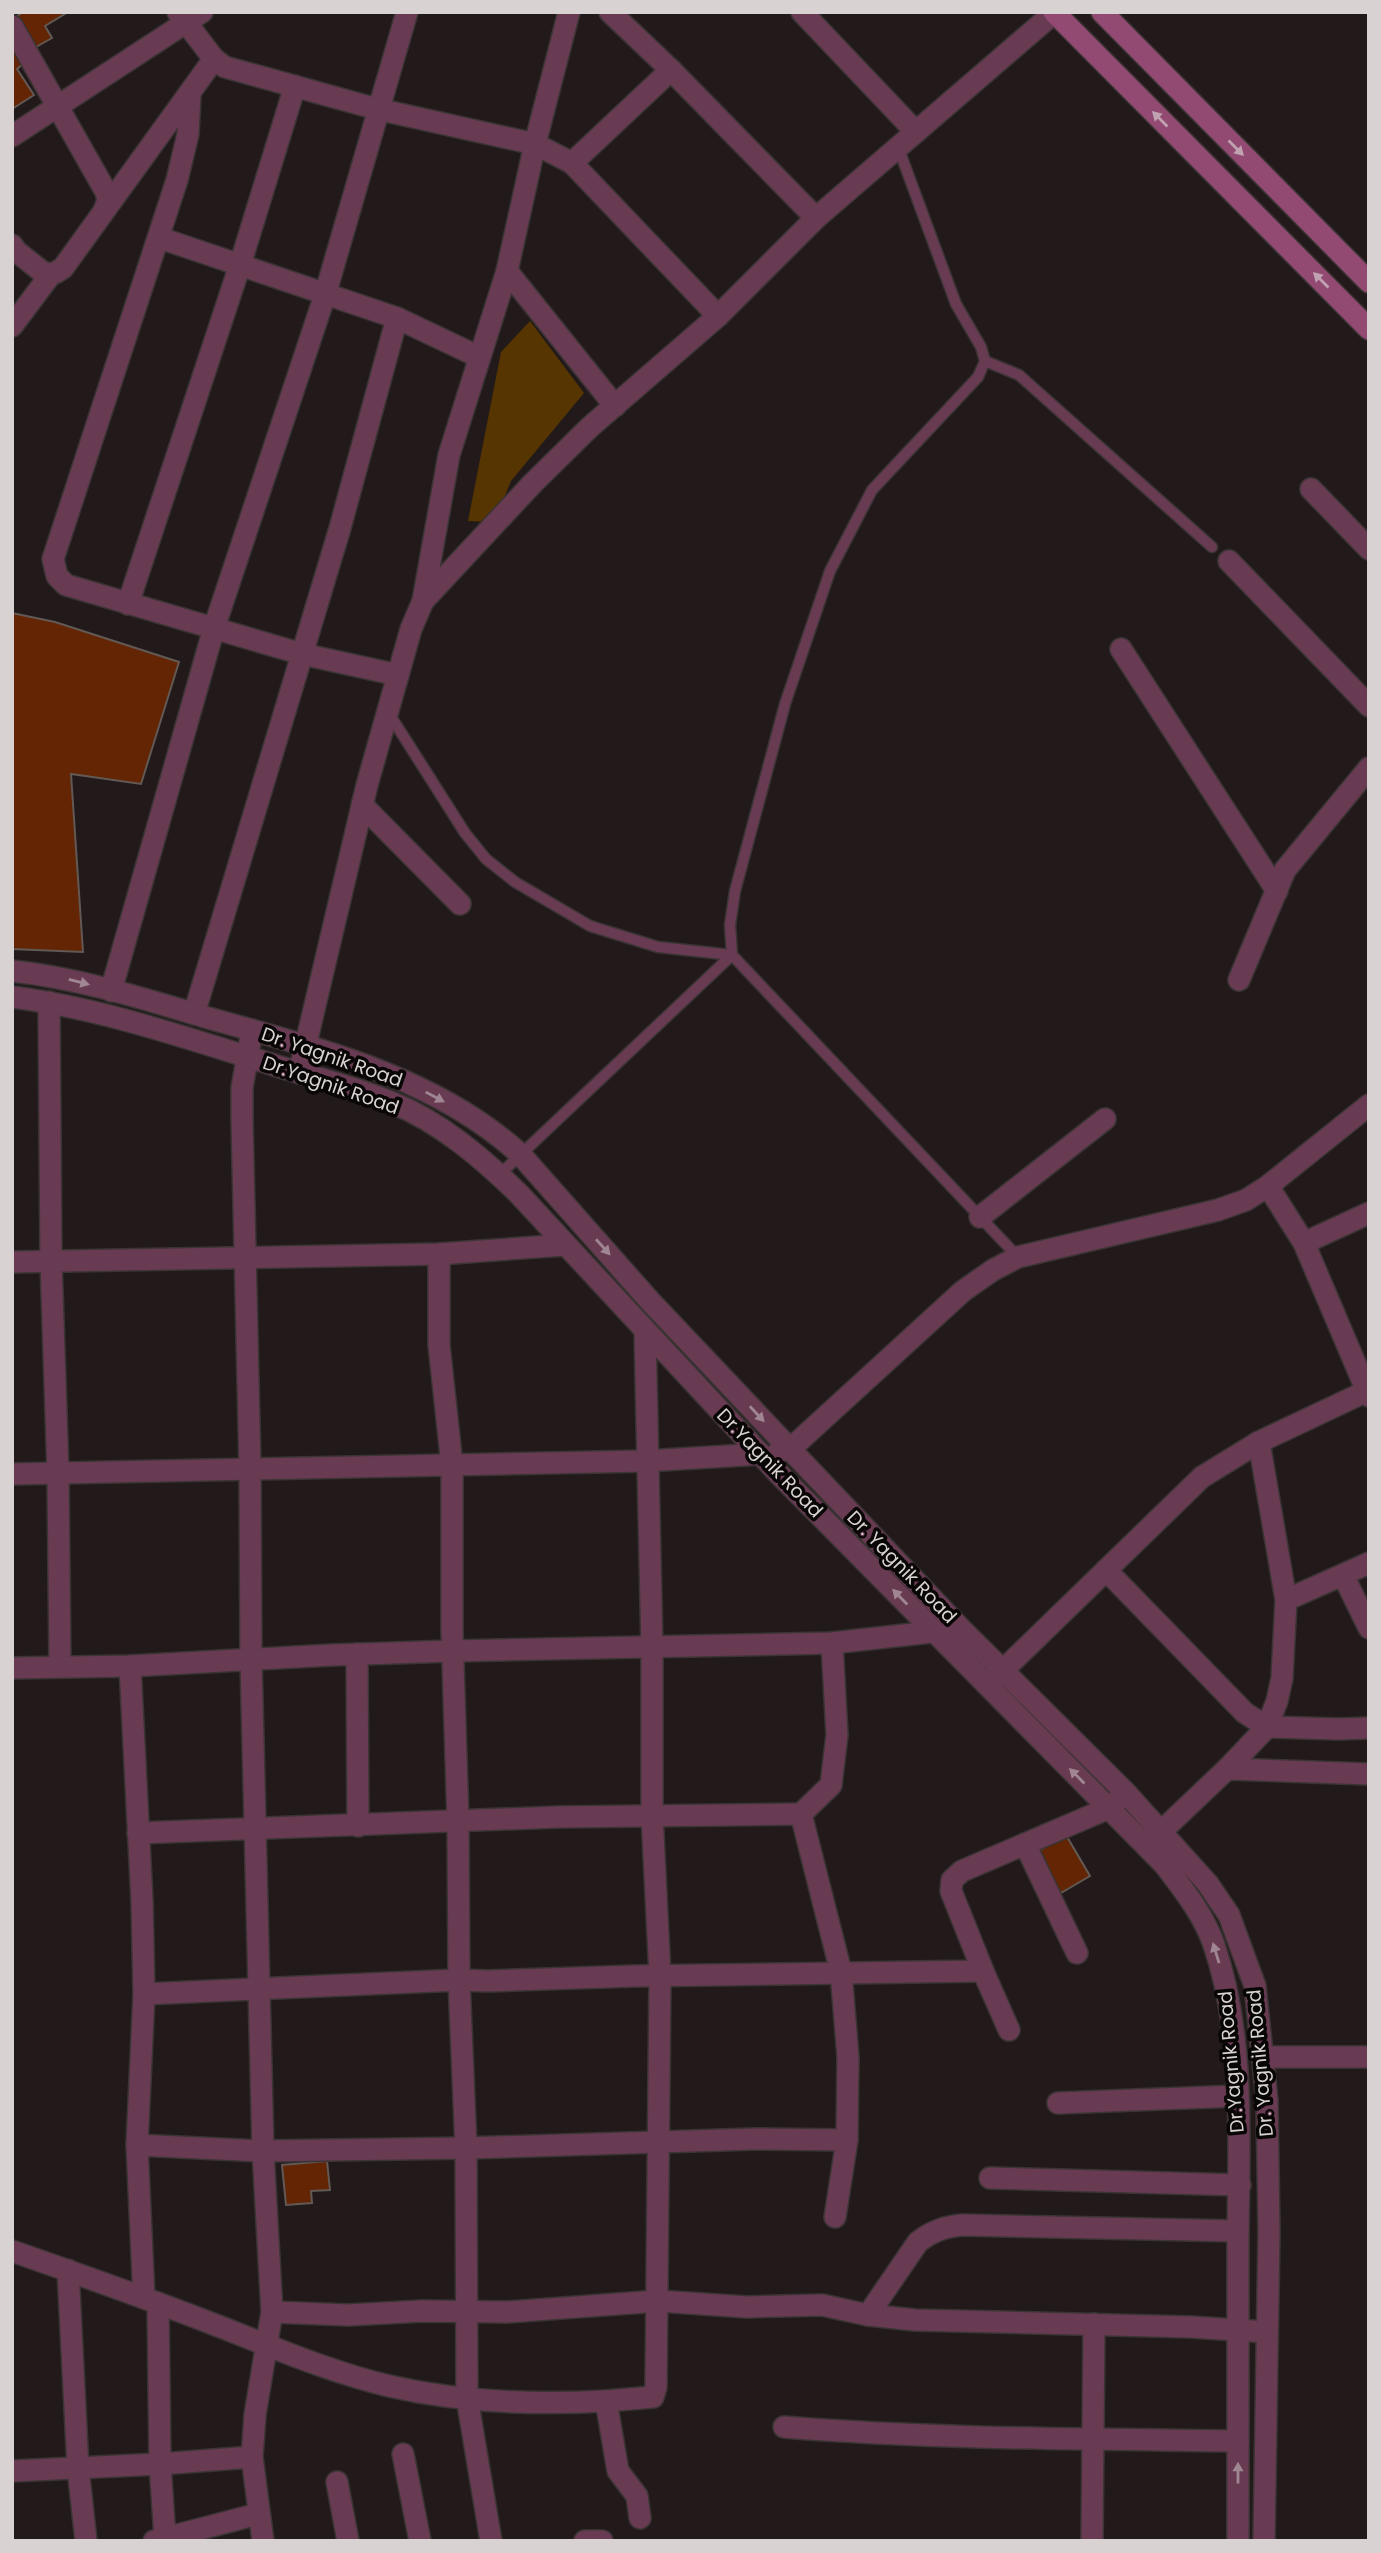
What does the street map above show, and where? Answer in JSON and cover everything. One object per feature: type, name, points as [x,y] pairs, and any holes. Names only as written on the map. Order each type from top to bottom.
[{"type":"main road","points":[[1055,12],[1369,329]]},
{"type":"main road","points":[[1102,12],[1369,282]]},
{"type":"street","points":[[111,990],[214,628],[325,295],[407,12]]},
{"type":"street","points":[[299,1073],[362,805],[411,629],[423,601],[449,455],[507,271],[535,144],[569,12]]},
{"type":"street","points":[[610,12],[671,70],[816,218]]},
{"type":"street","points":[[802,12],[915,132]]},
{"type":"street","points":[[423,601],[533,483],[590,428],[718,316],[816,218],[1055,12]]},
{"type":"street","points":[[12,136],[188,16],[214,59],[242,74],[377,109],[535,144],[572,163],[718,316]]},
{"type":"street","points":[[12,26],[106,192],[108,201],[105,208]]},
{"type":"street","points":[[12,326],[51,274],[63,268],[214,59]]},
{"type":"street","points":[[572,163],[671,70]]},
{"type":"street","points":[[128,604],[240,265],[295,86]]},
{"type":"street","points":[[190,95],[188,134],[160,238],[53,559],[57,576],[66,584],[128,604],[302,654],[398,675]]},
{"type":"street","points":[[160,238],[397,318],[479,357]]},
{"type":"street","points":[[13,249],[45,274],[51,274]]},
{"type":"street","points":[[507,271],[615,406]]},
{"type":"street","points":[[194,1014],[341,528],[397,318]]},
{"type":"street","points":[[1311,489],[1369,549]]},
{"type":"street","points":[[1230,561],[1369,706]]},
{"type":"street","points":[[1121,649],[1276,891]]},
{"type":"street","points":[[1239,980],[1285,870],[1369,768]]},
{"type":"street","points":[[362,805],[460,904]]},
{"type":"street","name":"Dr. Yagnik Road","points":[[12,971],[48,975],[111,990],[306,1045],[379,1069],[434,1096],[499,1135],[520,1154],[649,1300],[960,1628],[1126,1793],[1154,1839],[1208,1884],[1229,1915],[1255,1986],[1264,2057],[1267,2113],[1264,2541]]},
{"type":"street","name":"Dr.Yagnik Road","points":[[12,997],[50,1002],[246,1056],[394,1103],[445,1133],[499,1175],[761,1454],[1109,1808],[1154,1839],[1213,1941],[1221,1968],[1231,2025],[1240,2185],[1237,2541]]},
{"type":"street","points":[[50,1002],[51,1261],[58,1473],[60,1667]]},
{"type":"street","points":[[252,1030],[246,1056],[242,1119],[263,2151],[272,2312],[255,2415],[252,2457],[263,2541]]},
{"type":"street","points":[[12,1474],[646,1461],[761,1454],[789,1448],[963,1291],[993,1270],[1017,1257],[1218,1210],[1246,1200],[1268,1186],[1369,1105]]},
{"type":"street","points":[[980,1217],[1105,1119]]},
{"type":"street","points":[[987,1686],[1202,1477],[1259,1441],[1368,1392],[1304,1243],[1268,1186]]},
{"type":"street","points":[[1304,1243],[1369,1213]]},
{"type":"street","points":[[12,1262],[439,1254],[565,1245]]},
{"type":"street","points":[[439,1254],[439,1345],[452,1465],[459,1980],[466,2148],[467,2398],[491,2541]]},
{"type":"street","points":[[12,2251],[151,2300],[324,2368],[390,2386],[467,2398],[540,2403],[653,2396],[656,2387],[658,2301],[660,1975],[652,1815],[652,1648],[645,1331]]},
{"type":"street","points":[[1154,1839],[1267,1727],[1277,1701],[1282,1678],[1286,1600],[1259,1441]]},
{"type":"street","points":[[1286,1600],[1369,1563]]},
{"type":"street","points":[[1106,1570],[1245,1713],[1267,1727],[1369,1728]]},
{"type":"street","points":[[1343,1575],[1369,1628]]},
{"type":"street","points":[[12,1668],[130,1666],[453,1651],[832,1643],[960,1628]]},
{"type":"street","points":[[138,1833],[652,1815],[801,1814],[831,1785],[836,1735],[832,1643]]},
{"type":"street","points":[[357,1654],[358,1826]]},
{"type":"street","points":[[130,1666],[144,1994],[137,2145],[151,2300],[160,2464],[159,2539],[258,2514]]},
{"type":"street","points":[[1227,1769],[1369,1774]]},
{"type":"street","points":[[1009,2030],[951,1891],[952,1880],[962,1871],[1109,1808],[1126,1793]]},
{"type":"street","points":[[801,1814],[841,1972],[848,2057],[847,2140],[835,2217]]},
{"type":"street","points":[[1025,1844],[1077,1953]]},
{"type":"street","points":[[144,1994],[459,1980],[983,1971]]},
{"type":"street","points":[[1264,2057],[1369,2057]]},
{"type":"street","points":[[1058,2103],[1237,2096]]},
{"type":"street","points":[[137,2145],[263,2151],[754,2139],[847,2140]]},
{"type":"street","points":[[990,2178],[1240,2185]]},
{"type":"street","points":[[868,2315],[918,2242],[929,2233],[942,2228],[962,2225],[1238,2231]]},
{"type":"street","points":[[68,2270],[78,2468],[86,2541]]},
{"type":"street","points":[[272,2312],[348,2315],[507,2312],[658,2301],[747,2306],[822,2305],[868,2315],[915,2320],[1191,2327],[1267,2332]]},
{"type":"street","points":[[1092,2541],[1094,2325]]},
{"type":"street","points":[[606,2401],[618,2471],[636,2496],[640,2518]]},
{"type":"street","points":[[784,2427],[848,2432],[1093,2440],[1238,2441]]},
{"type":"street","points":[[403,2454],[420,2541]]},
{"type":"street","points":[[12,2471],[252,2457]]},
{"type":"street","points":[[337,2482],[348,2541]]},
{"type":"street","points":[[585,2541],[602,2541]]},
{"type":"lane","points":[[898,147],[956,304],[981,347],[985,361],[978,377],[872,490],[830,571],[785,704],[735,891],[730,925],[732,955],[1017,1257]]},
{"type":"lane","points":[[985,361],[1019,375],[1212,547]]},
{"type":"lane","points":[[387,710],[465,832],[486,859],[515,882],[590,926],[658,947],[732,955]]},
{"type":"lane","points":[[499,1175],[732,955]]},
{"type":"shaded area","points":[[530,321],[584,393],[511,481],[494,522],[468,521],[501,352]]},
{"type":"building","points":[[23,12],[68,12],[45,26],[52,38],[36,47],[17,16]]},
{"type":"building","points":[[12,48],[23,64],[17,69],[34,95],[12,109]]},
{"type":"building","points":[[12,613],[55,622],[179,662],[141,784],[71,774],[83,952],[12,949]]},
{"type":"building","points":[[1066,1835],[1090,1876],[1061,1893],[1037,1852]]},
{"type":"building","points":[[327,2161],[330,2190],[311,2191],[312,2203],[286,2205],[282,2165]]}]
